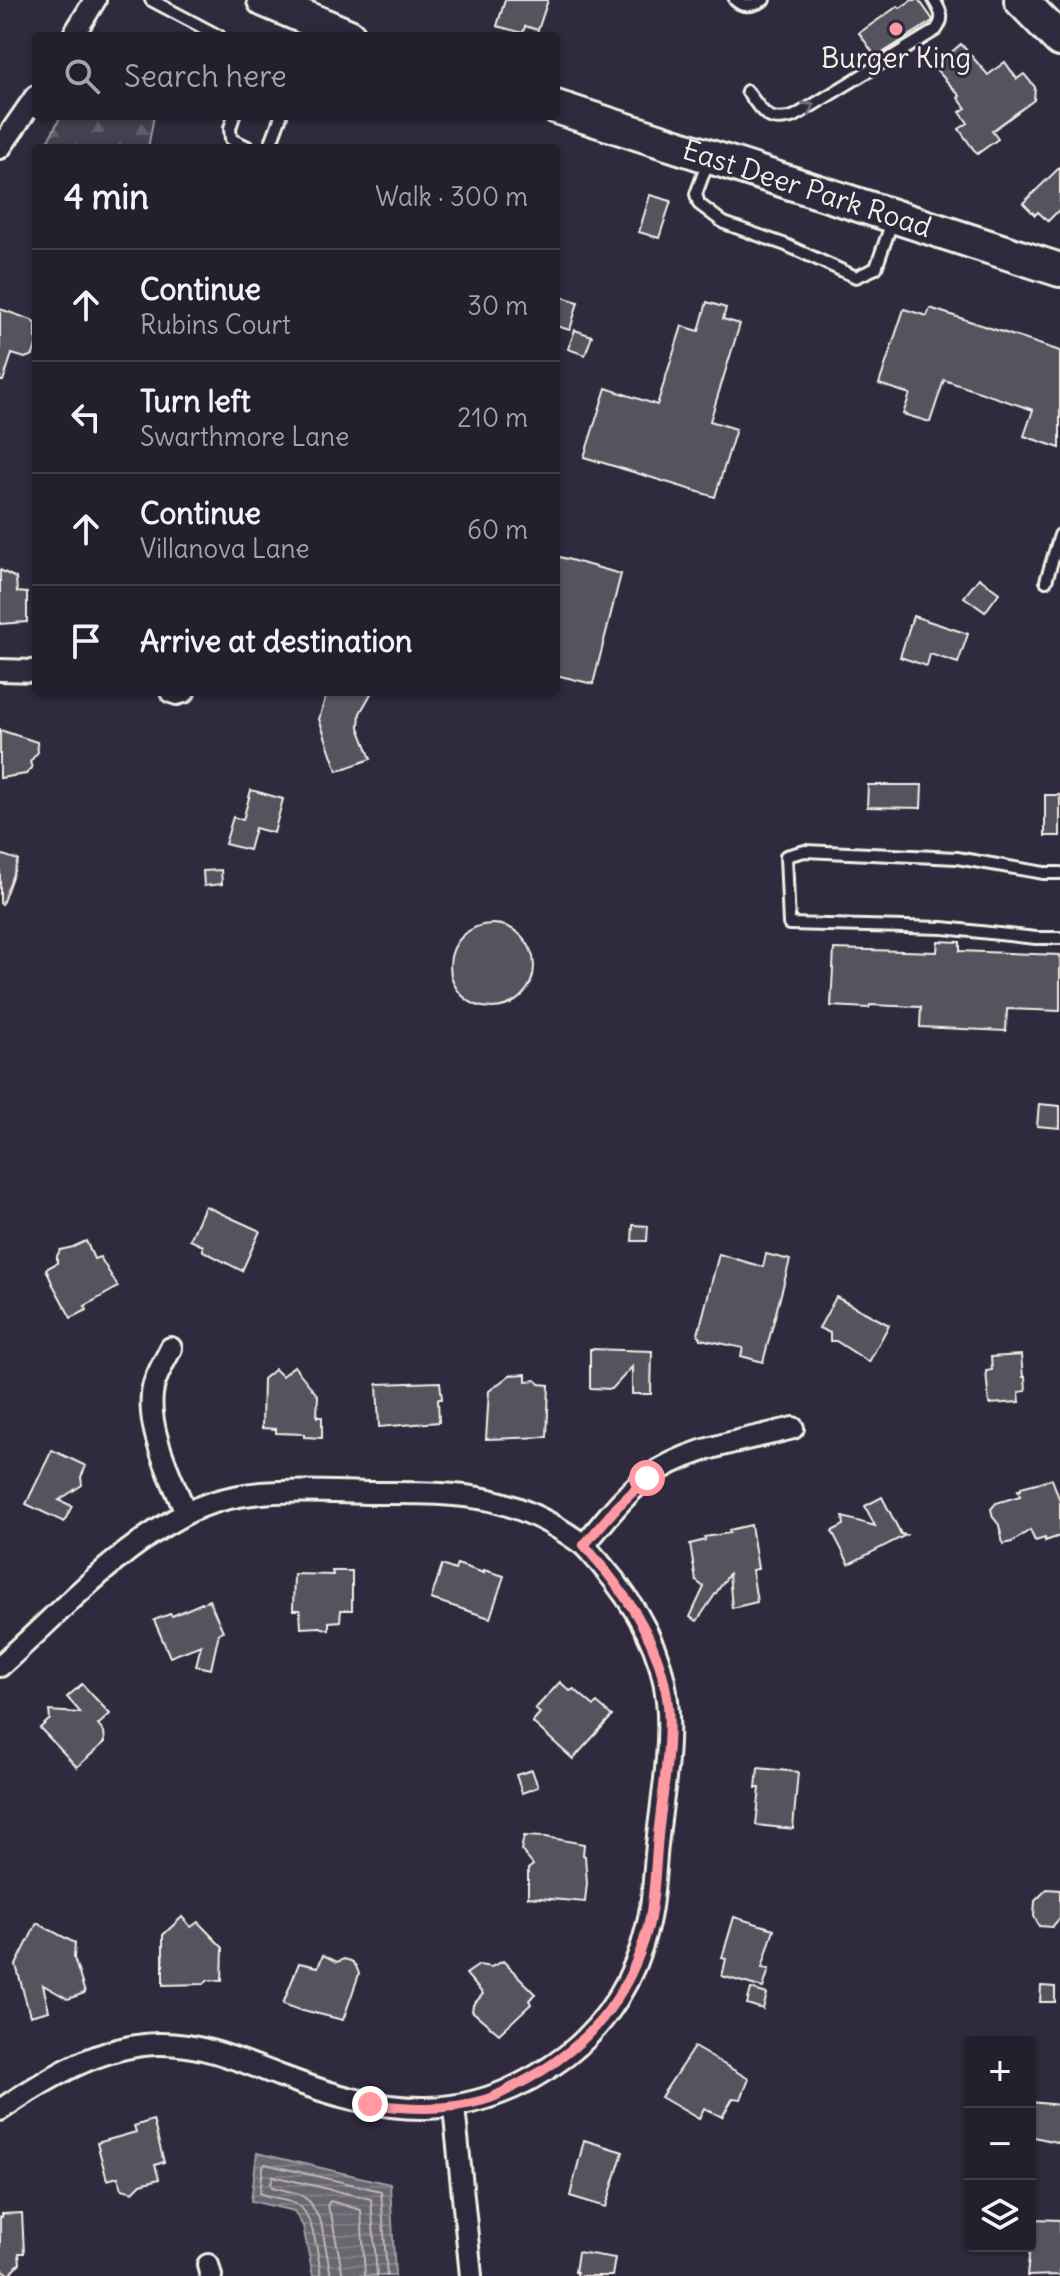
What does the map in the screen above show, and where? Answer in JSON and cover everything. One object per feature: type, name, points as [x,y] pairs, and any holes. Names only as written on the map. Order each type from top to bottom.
[{"type":"main road","points":[[264,0],[340,32]]},
{"type":"main road","points":[[1021,0],[1060,40]]},
{"type":"main road","name":"East Deer Park Road","points":[[560,108],[1060,270]]},
{"type":"street","points":[[75,32],[95,0]]},
{"type":"street","points":[[0,148],[32,102]]},
{"type":"street","points":[[0,670],[32,671]]},
{"type":"street","points":[[171,1348],[154,1384],[151,1403],[156,1434],[186,1513]]},
{"type":"street","points":[[584,1545],[647,1478],[705,1449],[793,1428]]},
{"type":"street","points":[[0,1666],[133,1547],[186,1513],[225,1500],[268,1492],[445,1494],[490,1500],[521,1510],[584,1545],[616,1582],[641,1620],[652,1645],[667,1699],[667,1745],[649,1924],[637,1959],[618,1999],[598,2026],[566,2055],[536,2075],[487,2100],[454,2107],[413,2109],[370,2104],[326,2093],[225,2055],[189,2045],[154,2044],[115,2051],[74,2066],[0,2110]]},
{"type":"street","points":[[454,2107],[471,2276]]},
{"type":"lane","points":[[151,0],[211,32]]},
{"type":"lane","points":[[735,0],[749,6],[764,0]]},
{"type":"lane","points":[[747,91],[765,116],[781,121],[795,116],[936,30],[942,23],[942,13],[934,0]]},
{"type":"lane","points":[[233,120],[231,139],[242,144]]},
{"type":"lane","points":[[270,144],[280,120]]},
{"type":"lane","points":[[710,157],[696,194],[699,204],[724,223],[786,245],[856,277],[876,268],[894,216]]},
{"type":"lane","points":[[1046,581],[1060,535]]},
{"type":"lane","points":[[1060,873],[941,857],[805,851],[786,856],[789,924],[943,928],[1060,938]]},
{"type":"green space","points":[[59,120],[153,120],[149,144],[46,144]]},
{"type":"water","points":[[257,2153],[390,2184],[395,2276],[313,2276],[303,2226],[294,2211],[251,2201]]},
{"type":"building","points":[[505,0],[548,0],[538,30],[525,26],[523,32],[519,32],[497,26]]},
{"type":"building","name":"Burger King","points":[[912,0],[919,0],[933,20],[876,57],[859,33]]},
{"type":"building","points":[[961,44],[988,75],[1005,62],[1017,79],[1024,74],[1035,87],[1034,100],[992,131],[998,139],[977,154],[959,129],[968,123],[960,112],[966,108],[958,98],[960,96],[934,67]]},
{"type":"building","points":[[1060,167],[1060,209],[1048,221],[1038,212],[1035,215],[1023,203]]},
{"type":"building","points":[[650,195],[671,201],[659,238],[639,232]]},
{"type":"building","points":[[560,296],[578,302],[570,330],[560,327]]},
{"type":"building","points":[[707,302],[726,308],[723,319],[740,324],[710,421],[736,429],[715,497],[584,457],[606,388],[657,405],[682,326],[699,331]]},
{"type":"building","points":[[930,308],[1060,351],[1060,448],[1024,436],[1033,410],[944,380],[930,422],[903,414],[910,394],[879,384],[904,309],[927,316]]},
{"type":"building","points":[[0,309],[32,320],[32,355],[25,358],[12,354],[3,381],[0,381]]},
{"type":"building","points":[[575,330],[592,336],[585,355],[568,349]]},
{"type":"building","points":[[560,557],[621,574],[593,684],[560,676]]},
{"type":"building","points":[[0,570],[16,578],[17,592],[27,593],[27,622],[0,624]]},
{"type":"building","points":[[979,578],[999,593],[985,612],[964,597]]},
{"type":"building","points":[[913,616],[968,634],[958,663],[930,654],[927,666],[900,657]]},
{"type":"building","points":[[326,696],[370,696],[360,713],[359,727],[371,759],[337,771],[319,719]]},
{"type":"building","points":[[0,730],[37,742],[38,752],[26,774],[0,778]]},
{"type":"building","points":[[868,785],[922,785],[921,808],[867,807]]},
{"type":"building","points":[[251,790],[283,799],[274,833],[255,828],[249,850],[225,844],[233,817],[243,820]]},
{"type":"building","points":[[1045,795],[1060,795],[1060,836],[1045,836]]},
{"type":"building","points":[[0,854],[18,860],[2,904],[0,903]]},
{"type":"building","points":[[221,870],[222,884],[204,886],[203,871]]},
{"type":"building","points":[[484,924],[500,924],[516,931],[527,942],[534,966],[531,982],[522,996],[500,1008],[484,1008],[468,1001],[457,990],[450,974],[450,958],[457,942],[468,931]]},
{"type":"building","points":[[938,941],[960,942],[960,951],[1060,955],[1060,1011],[1007,1009],[1006,1031],[920,1027],[921,1007],[831,1006],[834,949],[937,952]]},
{"type":"building","points":[[1039,1104],[1060,1106],[1060,1128],[1037,1126]]},
{"type":"building","points":[[205,1206],[260,1231],[242,1271],[203,1251],[203,1246],[190,1240]]},
{"type":"building","points":[[633,1225],[648,1226],[647,1241],[632,1241]]},
{"type":"building","points":[[86,1241],[94,1259],[100,1257],[118,1287],[71,1318],[46,1269],[57,1263],[60,1250]]},
{"type":"building","points":[[719,1254],[763,1267],[766,1254],[790,1260],[763,1362],[741,1356],[743,1348],[701,1339],[698,1334]]},
{"type":"building","points":[[836,1297],[889,1325],[869,1362],[836,1341],[830,1341],[830,1333],[819,1328]]},
{"type":"building","points":[[590,1349],[652,1351],[651,1394],[632,1394],[632,1367],[612,1389],[590,1388]]},
{"type":"building","points":[[1021,1355],[1026,1391],[1019,1392],[1020,1402],[989,1404],[986,1371],[992,1370],[991,1357]]},
{"type":"building","points":[[294,1366],[318,1396],[317,1417],[322,1417],[322,1438],[276,1433],[276,1429],[262,1428],[263,1379],[275,1369],[282,1376]]},
{"type":"building","points":[[526,1374],[526,1381],[536,1380],[539,1384],[549,1385],[547,1437],[486,1439],[489,1391],[510,1375]]},
{"type":"building","points":[[440,1382],[442,1399],[438,1399],[439,1422],[379,1427],[377,1384]]},
{"type":"building","points":[[52,1450],[86,1466],[81,1477],[82,1485],[59,1500],[72,1506],[64,1522],[26,1504]]},
{"type":"building","points":[[1052,1479],[1060,1501],[1060,1536],[1035,1541],[1030,1530],[1003,1544],[991,1509],[996,1503],[1020,1496],[1018,1490],[1021,1487]]},
{"type":"building","points":[[882,1497],[901,1534],[906,1535],[849,1564],[832,1531],[844,1525],[843,1517],[875,1526],[865,1506]]},
{"type":"building","points":[[751,1525],[758,1569],[752,1570],[757,1602],[732,1608],[729,1574],[697,1621],[690,1617],[704,1587],[696,1581],[690,1544],[705,1540],[704,1537],[730,1533],[729,1530]]},
{"type":"building","points":[[457,1564],[504,1576],[490,1618],[431,1599],[442,1565],[455,1570]]},
{"type":"building","points":[[332,1571],[352,1571],[352,1610],[341,1610],[340,1621],[329,1622],[329,1630],[301,1628],[300,1610],[293,1610],[294,1574],[333,1575]]},
{"type":"building","points":[[209,1600],[223,1631],[219,1633],[211,1669],[196,1666],[201,1645],[170,1657],[154,1620]]},
{"type":"building","points":[[560,1682],[594,1706],[597,1703],[612,1716],[573,1759],[532,1722],[540,1713],[535,1709]]},
{"type":"building","points":[[82,1684],[110,1714],[98,1725],[104,1732],[105,1742],[77,1767],[40,1728],[50,1719],[49,1711],[81,1713],[67,1697]]},
{"type":"building","points":[[758,1768],[798,1772],[793,1829],[756,1825],[760,1788],[756,1788]]},
{"type":"building","points":[[532,1770],[538,1787],[522,1793],[516,1775]]},
{"type":"building","points":[[524,1836],[584,1844],[585,1902],[528,1897],[528,1869],[533,1865],[521,1850]]},
{"type":"building","points":[[1047,1889],[1060,1890],[1060,1918],[1052,1927],[1039,1926],[1034,1916],[1035,1901]]},
{"type":"building","points":[[182,1917],[191,1927],[198,1922],[223,1948],[222,1981],[163,1985],[163,1935]]},
{"type":"building","points":[[734,1917],[774,1929],[762,1968],[769,1969],[763,1988],[722,1976],[726,1959],[722,1958]]},
{"type":"building","points":[[37,1923],[75,1943],[74,1958],[85,1993],[68,1999],[43,1985],[49,2011],[30,2016],[16,1965]]},
{"type":"building","points":[[323,1955],[337,1962],[344,1959],[351,1961],[359,1974],[343,2020],[283,2004],[299,1963],[318,1967]]},
{"type":"building","points":[[503,1961],[536,1994],[529,2000],[531,2004],[499,2034],[472,2011],[473,2005],[483,1994],[466,1974],[479,1965],[491,1967]]},
{"type":"building","points":[[1041,1986],[1055,1987],[1055,2002],[1040,2002]]},
{"type":"building","points":[[751,1989],[767,1994],[763,2009],[747,2004]]},
{"type":"building","points":[[694,2047],[749,2079],[741,2099],[733,2098],[722,2117],[704,2108],[699,2119],[661,2097]]},
{"type":"building","points":[[1036,2103],[1060,2105],[1060,2143],[1036,2137]]},
{"type":"building","points":[[153,2120],[164,2162],[155,2165],[159,2179],[141,2184],[133,2192],[122,2189],[118,2177],[107,2180],[97,2143],[136,2132],[134,2126]]},
{"type":"building","points":[[584,2140],[623,2152],[606,2207],[570,2196]]},
{"type":"building","points":[[22,2213],[24,2253],[19,2253],[20,2263],[9,2275],[0,2267],[0,2217],[2,2214]]},
{"type":"building","points":[[1036,2219],[1060,2220],[1060,2275],[1027,2276],[1030,2252],[1036,2252]]},
{"type":"building","points":[[578,2252],[615,2258],[612,2276],[577,2276]]},
{"type":"place","name":"Burger King","points":[[896,29]]},
{"type":"route","points":[[370,2104],[413,2109],[454,2107],[487,2100],[536,2075],[566,2055],[598,2026],[618,1999],[637,1959],[649,1924],[667,1745],[667,1699],[657,1657],[641,1620],[616,1582],[584,1545],[647,1478]]}]
